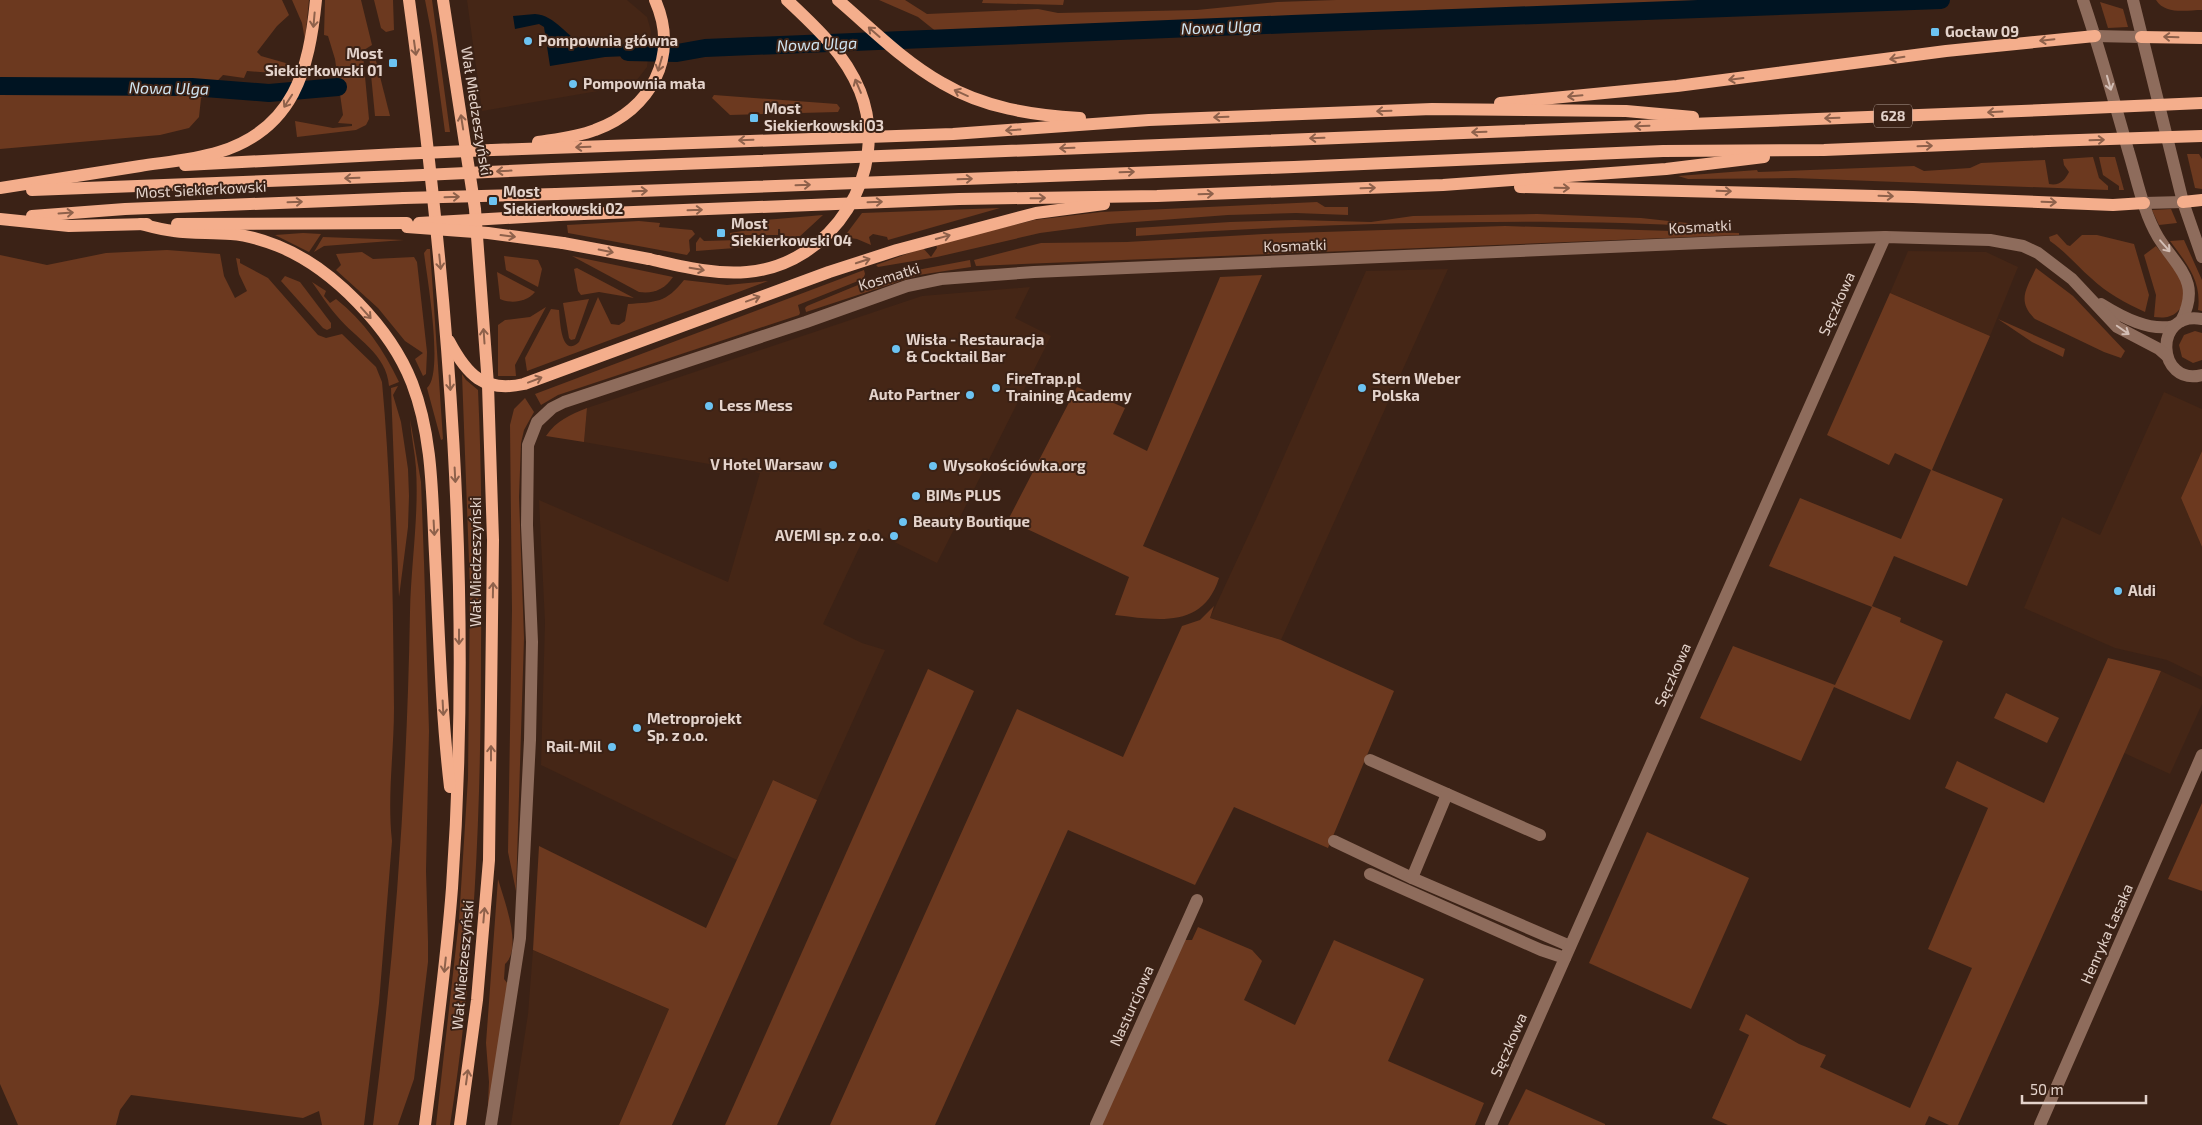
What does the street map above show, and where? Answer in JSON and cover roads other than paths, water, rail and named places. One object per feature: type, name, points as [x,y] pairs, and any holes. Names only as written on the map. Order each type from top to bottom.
[{"type":"main road","points":[[0,189],[218,152],[259,133],[273,121],[299,84],[312,40],[316,0]]},
{"type":"main road","name":"Wał Miedzeszyński","points":[[409,0],[424,112],[448,339],[459,615],[455,829],[444,968],[425,1125]]},
{"type":"main road","points":[[550,144],[595,130],[620,119],[639,104],[651,88],[659,70],[664,51],[664,32],[660,11],[655,0]]},
{"type":"main road","points":[[0,218],[69,226],[141,224],[247,230],[390,224],[407,225],[563,243],[717,272],[747,272],[776,266],[803,254],[827,236],[852,205],[868,159],[869,130],[864,100],[852,73],[836,48],[787,0]]},
{"type":"main road","points":[[838,0],[902,56],[941,83],[969,97],[1022,113],[1080,118],[1149,120]]},
{"type":"main road","name":"Wał Miedzeszyński","points":[[445,2],[475,209],[488,384],[493,540],[489,860],[477,1000],[460,1125]]},
{"type":"main road","points":[[1432,109],[1677,86],[1955,50],[2096,36]]},
{"type":"main road","points":[[2140,37],[2202,38]]},
{"type":"main road","name":"628","points":[[1743,122],[2202,103]]},
{"type":"main road","points":[[122,169],[492,150],[550,144],[952,134],[1149,120],[1432,109],[1626,111],[1743,122]]},
{"type":"main road","name":"Most Siekierkowski","points":[[0,189],[245,182],[553,168],[1743,122]]},
{"type":"main road","name":"628","points":[[1824,150],[2202,136]]},
{"type":"main road","points":[[407,225],[559,215],[959,199],[1157,196],[1443,185],[1666,169],[1824,150]]},
{"type":"main road","name":"Most Siekierkowski","points":[[0,218],[246,204],[1294,167],[1663,151],[1824,150]]},
{"type":"main road","points":[[1443,185],[1903,196],[2113,205],[2144,203]]},
{"type":"main road","points":[[448,339],[460,360],[479,379],[499,388],[524,384],[829,272],[896,250],[1036,213],[1157,196]]},
{"type":"main road","points":[[2184,202],[2202,200]]},
{"type":"main road","points":[[247,230],[307,262],[331,279],[350,296],[392,346],[411,380],[417,396],[427,437],[432,479],[444,729],[455,829]]},
{"type":"street","points":[[2083,0],[2096,36],[2144,203],[2154,229],[2182,268],[2188,280],[2191,297],[2190,305],[2166,340],[2166,356]]},
{"type":"street","points":[[2133,0],[2140,37],[2184,202],[2202,257]]},
{"type":"street","points":[[2096,36],[2140,37]]},
{"type":"street","points":[[2144,203],[2184,202]]},
{"type":"street","name":"Kosmatki","points":[[492,1125],[521,928],[530,740],[532,642],[527,525],[528,445],[537,422],[552,408],[564,402],[806,322],[907,286],[942,279],[1034,272],[1726,242],[1885,238],[1990,240],[2023,246],[2054,264],[2089,296],[2118,327],[2159,350],[2182,374],[2201,377]]},
{"type":"street","name":"Sęczkowa","points":[[1491,1125],[1885,238]]},
{"type":"street","name":"Kosmatki","points":[[2089,296],[2124,317],[2160,327],[2196,318],[2202,319]]},
{"type":"street","name":"Henryka Łasaka","points":[[2040,1125],[2202,755]]},
{"type":"street","points":[[1370,760],[1540,835]]},
{"type":"street","points":[[1412,878],[1448,794]]},
{"type":"street","points":[[1334,841],[1412,878],[1570,946]]},
{"type":"street","points":[[1370,874],[1541,950],[1565,958]]},
{"type":"street","name":"Nasturcjowa","points":[[1096,1125],[1197,900]]},
{"type":"water","points":[[535,14],[549,18],[585,46],[653,48],[652,55],[605,57],[550,66],[544,27],[539,24],[515,29],[513,16]]},
{"type":"waterway","name":"Nowa Ulga","points":[[628,52],[677,53],[705,48],[1941,0]]},
{"type":"waterway","name":"Nowa Ulga","points":[[0,86],[192,87],[269,93],[338,87]]},
{"type":"place","name":"Gocław 09","points":[[1935,32]]},
{"type":"place","name":"Pompownia główna","points":[[528,41]]},
{"type":"place","name":"Most Siekierkowski 01","points":[[393,63]]},
{"type":"place","name":"Pompownia mała","points":[[573,84]]},
{"type":"place","name":"Most Siekierkowski 03","points":[[754,118]]},
{"type":"place","name":"Most Siekierkowski 02","points":[[493,201]]},
{"type":"place","name":"Most Siekierkowski 04","points":[[721,233]]},
{"type":"place","name":"Wisła - Restauracja & Cocktail Bar","points":[[896,349]]},
{"type":"place","name":"FireTrap.pl Training Academy","points":[[996,388]]},
{"type":"place","name":"Stern Weber Polska","points":[[1362,388]]},
{"type":"place","name":"Auto Partner","points":[[970,395]]},
{"type":"place","name":"Less Mess","points":[[709,406]]},
{"type":"place","name":"V Hotel Warsaw","points":[[833,465]]},
{"type":"place","name":"Wysokościówka.org","points":[[933,466]]},
{"type":"place","name":"BIMs PLUS","points":[[916,496]]},
{"type":"place","name":"Beauty Boutique","points":[[903,522]]},
{"type":"place","name":"AVEMI sp. z o.o.","points":[[894,536]]},
{"type":"place","name":"Aldi","points":[[2118,591]]},
{"type":"place","name":"Metroprojekt Sp. z o.o.","points":[[637,728]]},
{"type":"place","name":"Rail-Mil","points":[[612,747]]}]
